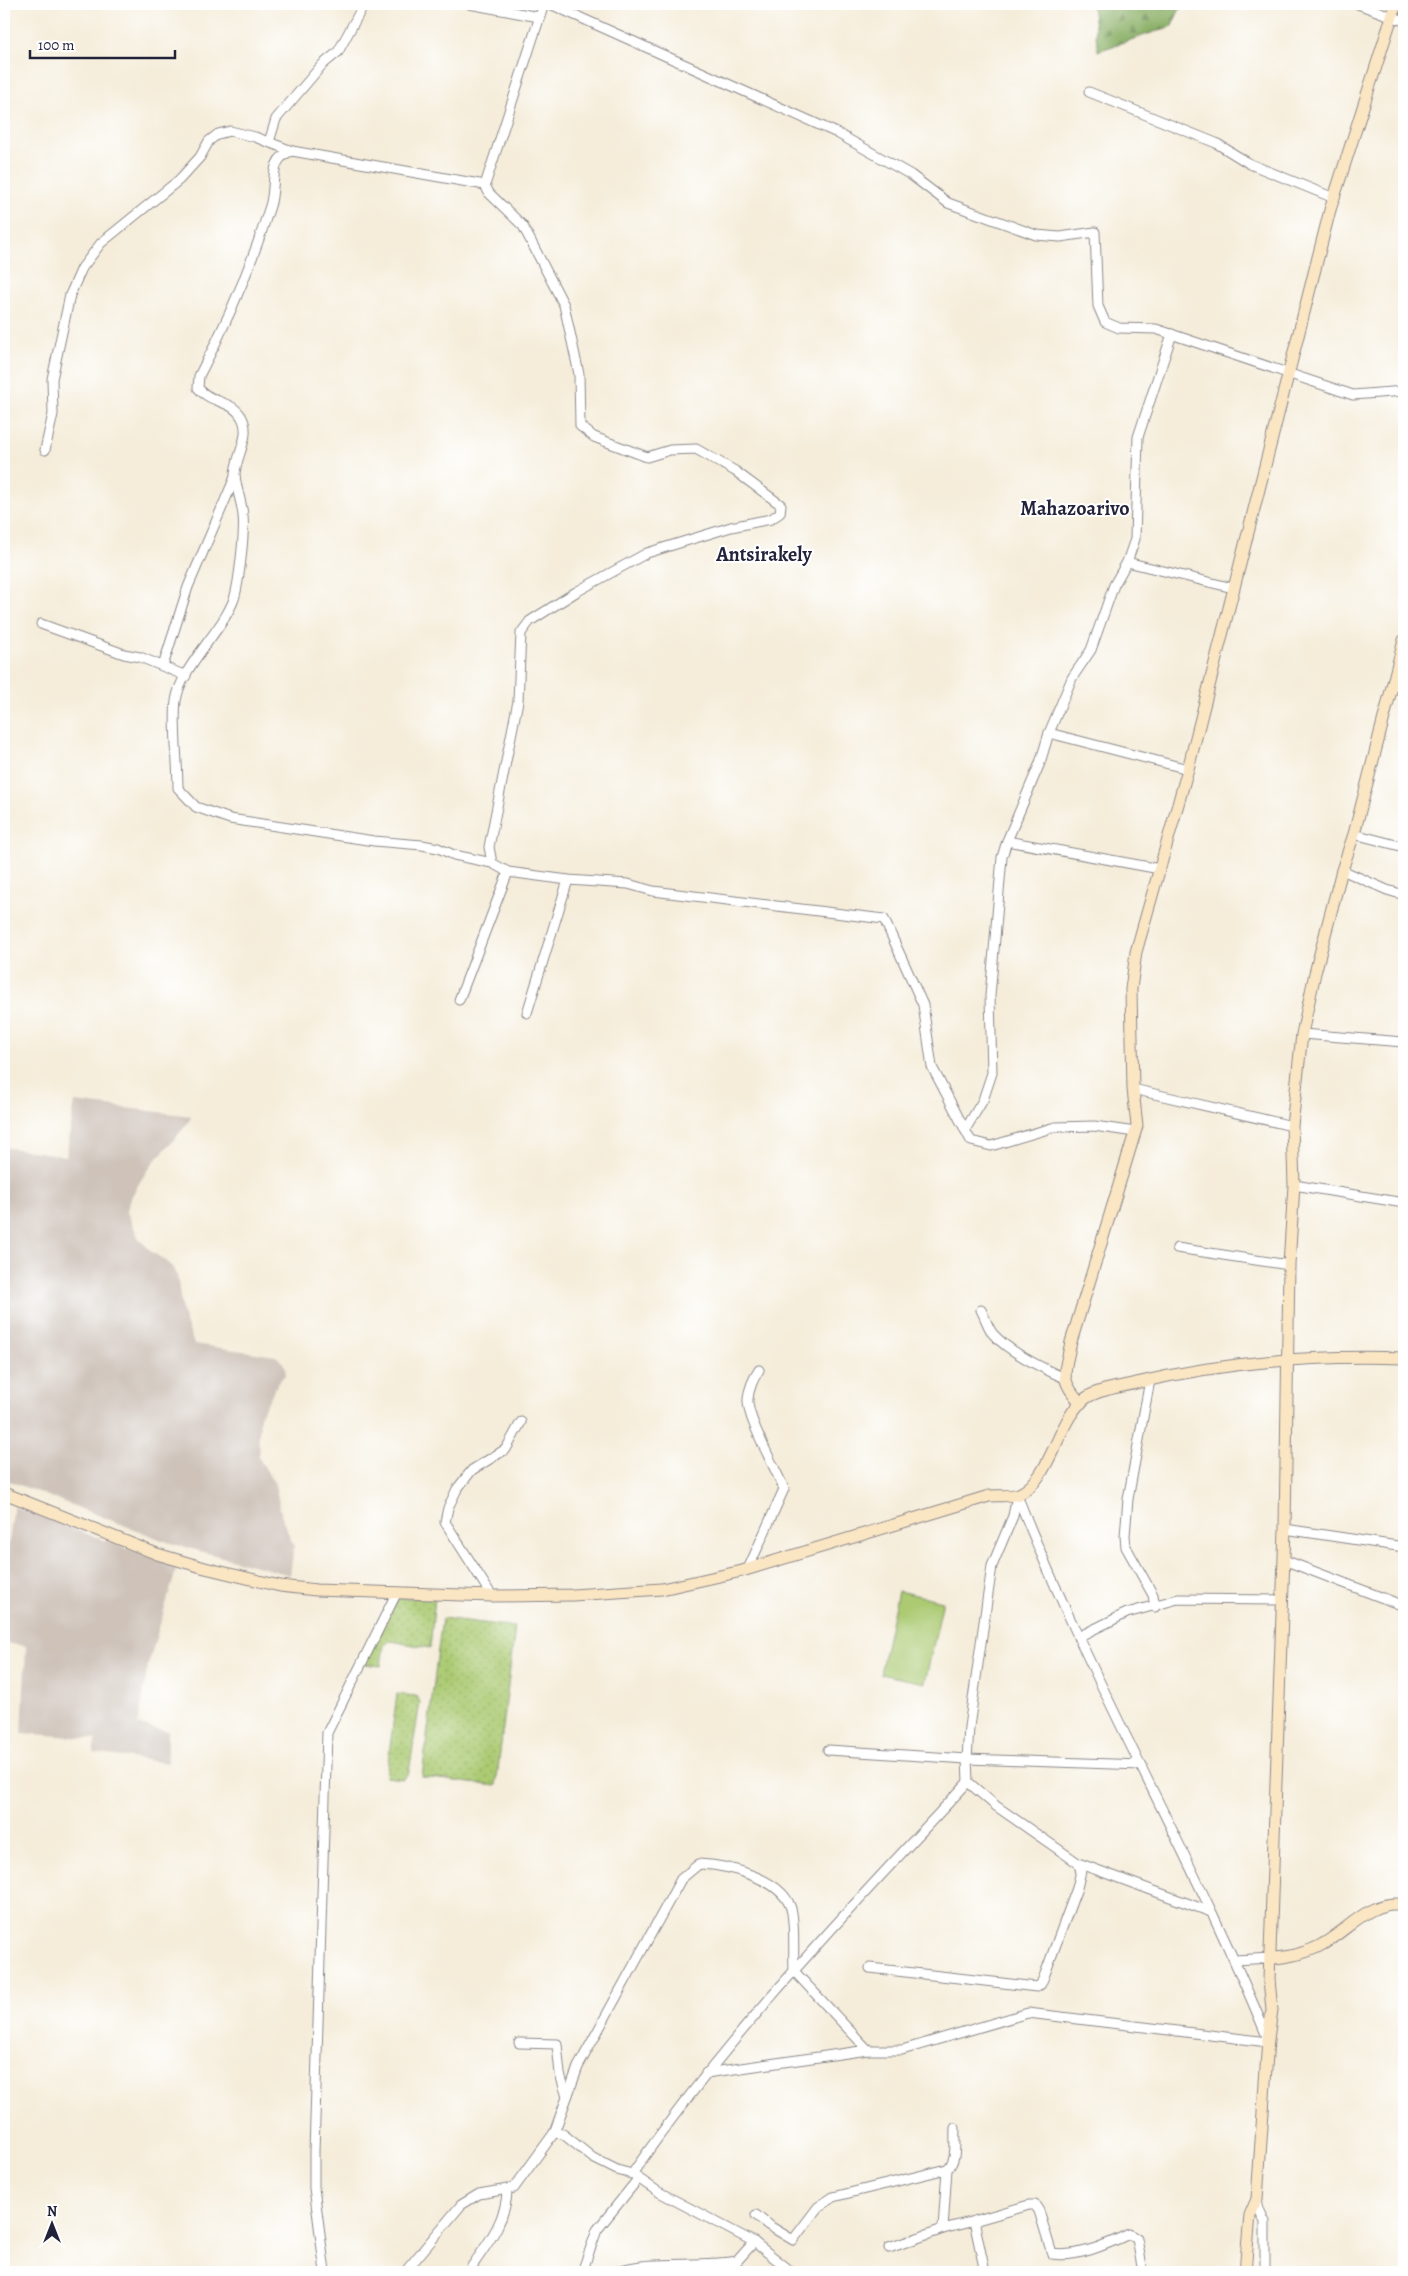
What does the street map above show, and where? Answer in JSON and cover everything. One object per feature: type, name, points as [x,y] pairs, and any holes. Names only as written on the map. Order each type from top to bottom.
[{"type":"main road","points":[[1080,1404],[1070,1392],[1064,1378],[1071,1342],[1137,1126],[1133,1089],[1131,989],[1136,952],[1188,769],[1233,588],[1238,576],[1287,373],[1334,198],[1396,4]]},
{"type":"main road","points":[[1245,2272],[1250,2215],[1257,2199],[1268,2040],[1272,2010],[1269,1980],[1285,1529],[1289,1265],[1294,1184],[1292,1126],[1302,1034],[1342,870],[1354,834],[1404,640]]},
{"type":"main road","points":[[4,1493],[157,1554],[280,1586],[316,1590],[492,1596],[573,1595],[662,1589],[748,1569],[989,1496],[1017,1495],[1035,1483],[1080,1404],[1086,1398],[1104,1391],[1184,1372],[1304,1359],[1404,1358]]},
{"type":"main road","points":[[1271,1958],[1281,1958],[1322,1945],[1372,1909],[1394,1903],[1404,1905]]},
{"type":"street","points":[[269,142],[276,119],[322,65],[338,52],[364,4]]},
{"type":"street","points":[[469,4],[538,17]]},
{"type":"street","points":[[492,862],[489,848],[518,701],[521,633],[530,621],[576,592],[647,553],[732,527],[771,519],[780,513],[781,505],[735,471],[696,449],[670,450],[647,457],[594,437],[580,426],[579,374],[564,305],[523,226],[489,193],[485,185],[538,17],[544,4]]},
{"type":"street","points":[[550,4],[837,133],[911,175],[948,203],[1036,235],[1060,237],[1095,232],[1098,306],[1105,322],[1119,328],[1156,329],[1353,395],[1404,392]]},
{"type":"street","points":[[1358,4],[1404,21]]},
{"type":"street","points":[[1089,92],[1216,143],[1250,164],[1334,198]]},
{"type":"street","points":[[45,450],[53,414],[52,379],[59,344],[66,321],[70,295],[82,268],[101,243],[179,180],[200,157],[208,141],[218,134],[230,131],[269,142],[292,151],[485,185]]},
{"type":"street","points":[[292,151],[282,154],[275,164],[271,204],[250,264],[199,376],[198,388],[204,396],[228,405],[241,416],[246,428],[236,464],[235,476],[243,517],[239,573],[234,599],[186,676],[176,700],[178,788],[196,807],[230,819],[374,841],[438,848],[454,855],[492,862],[508,872],[568,880],[628,884],[653,891],[884,919],[923,1005],[932,1067],[971,1141],[991,1146],[1055,1127],[1094,1126],[1135,1132]]},
{"type":"street","points":[[964,1130],[984,1100],[992,1073],[990,996],[1002,857],[1006,840],[1040,764],[1048,733],[1072,678],[1091,650],[1114,585],[1127,562],[1135,539],[1138,437],[1172,334]]},
{"type":"street","points":[[163,666],[188,587],[235,476]]},
{"type":"street","points":[[1127,562],[1233,588]]},
{"type":"street","points":[[41,624],[163,666],[186,676]]},
{"type":"street","points":[[1048,733],[1188,769]]},
{"type":"street","points":[[1354,834],[1404,847]]},
{"type":"street","points":[[1006,840],[1160,869]]},
{"type":"street","points":[[1342,870],[1387,890],[1404,895]]},
{"type":"street","points":[[459,1000],[508,872]]},
{"type":"street","points":[[527,1013],[568,880]]},
{"type":"street","points":[[1302,1034],[1404,1042]]},
{"type":"street","points":[[1133,1089],[1292,1126]]},
{"type":"street","points":[[1294,1184],[1404,1203]]},
{"type":"street","points":[[1176,1248],[1289,1265]]},
{"type":"street","points":[[981,1310],[993,1334],[1009,1347],[1064,1378]]},
{"type":"street","points":[[748,1569],[784,1489],[753,1423],[747,1401],[752,1382],[760,1370]]},
{"type":"street","points":[[1150,1380],[1128,1499],[1125,1536],[1126,1547],[1153,1594],[1155,1607]]},
{"type":"street","points":[[492,1596],[445,1522],[448,1508],[457,1489],[472,1470],[506,1448],[521,1422]]},
{"type":"street","points":[[706,2073],[868,2050],[902,2050],[1028,2013],[1268,2040],[1235,1960],[1142,1765],[1078,1637],[1045,1565],[1017,1495]]},
{"type":"street","points":[[1017,1495],[1013,1516],[992,1566],[966,1758],[968,1782],[996,1806],[1078,1863],[1211,1912]]},
{"type":"street","points":[[1285,1529],[1404,1547]]},
{"type":"street","points":[[1284,1560],[1404,1606]]},
{"type":"street","points":[[325,2272],[314,2188],[314,2152],[326,1733],[397,1592]]},
{"type":"street","points":[[1078,1637],[1127,1613],[1155,1607],[1178,1599],[1283,1600]]},
{"type":"street","points":[[828,1750],[1142,1765]]},
{"type":"street","points":[[582,2272],[597,2230],[706,2073],[794,1971],[968,1782]]},
{"type":"street","points":[[870,1968],[1037,1987],[1041,1984],[1077,1888],[1081,1871],[1078,1863]]},
{"type":"street","points":[[405,2272],[461,2205],[479,2194],[514,2188],[554,2133],[578,2067],[681,1879],[698,1864],[720,1865],[751,1875],[782,1890],[792,1911],[794,1971],[868,2050]]},
{"type":"street","points":[[1235,1960],[1271,1958]]},
{"type":"street","points":[[519,2042],[557,2044],[560,2074],[567,2098]]},
{"type":"street","points":[[756,2215],[768,2225],[793,2240],[818,2208],[833,2197],[947,2168],[952,2165],[954,2157],[954,2128]]},
{"type":"street","points":[[554,2133],[562,2134],[601,2162],[635,2176],[657,2191],[754,2242],[792,2272]]},
{"type":"street","points":[[943,2229],[947,2168]]},
{"type":"street","points":[[468,2272],[503,2218],[508,2202],[508,2190]]},
{"type":"street","points":[[1257,2199],[1265,2222],[1265,2272]]},
{"type":"street","points":[[888,2248],[943,2229],[1029,2205],[1035,2205],[1040,2211],[1052,2254],[1068,2255],[1110,2243],[1129,2234],[1137,2239],[1142,2272]]},
{"type":"street","points":[[974,2221],[985,2272]]},
{"type":"street","points":[[615,2272],[650,2265],[713,2265],[737,2262],[754,2242]]},
{"type":"shaded area","points":[[75,1102],[192,1116],[141,1180],[129,1201],[127,1212],[139,1239],[152,1252],[170,1264],[177,1275],[182,1311],[194,1344],[276,1356],[284,1364],[286,1374],[279,1381],[260,1416],[258,1457],[275,1484],[282,1518],[294,1547],[290,1575],[170,1543],[4,1479],[4,1147],[66,1156]]},
{"type":"shaded area","points":[[14,1507],[177,1567],[148,1665],[138,1725],[168,1731],[168,1763],[93,1753],[96,1739],[22,1733],[26,1646],[4,1643],[4,1575]]},
{"type":"green space","points":[[1092,4],[1182,4],[1172,26],[1098,51]]},
{"type":"green space","points":[[898,1591],[943,1601],[925,1683],[880,1674]]},
{"type":"green space","points":[[398,1598],[435,1598],[430,1648],[391,1641],[384,1645],[381,1666],[364,1664]]},
{"type":"green space","points":[[442,1618],[515,1627],[496,1786],[422,1777]]},
{"type":"green space","points":[[397,1694],[416,1696],[420,1702],[409,1772],[403,1779],[386,1777]]},
{"type":"district","name":"Mahazoarivo","points":[[1075,508]]},
{"type":"district","name":"Antsirakely","points":[[764,554]]}]
